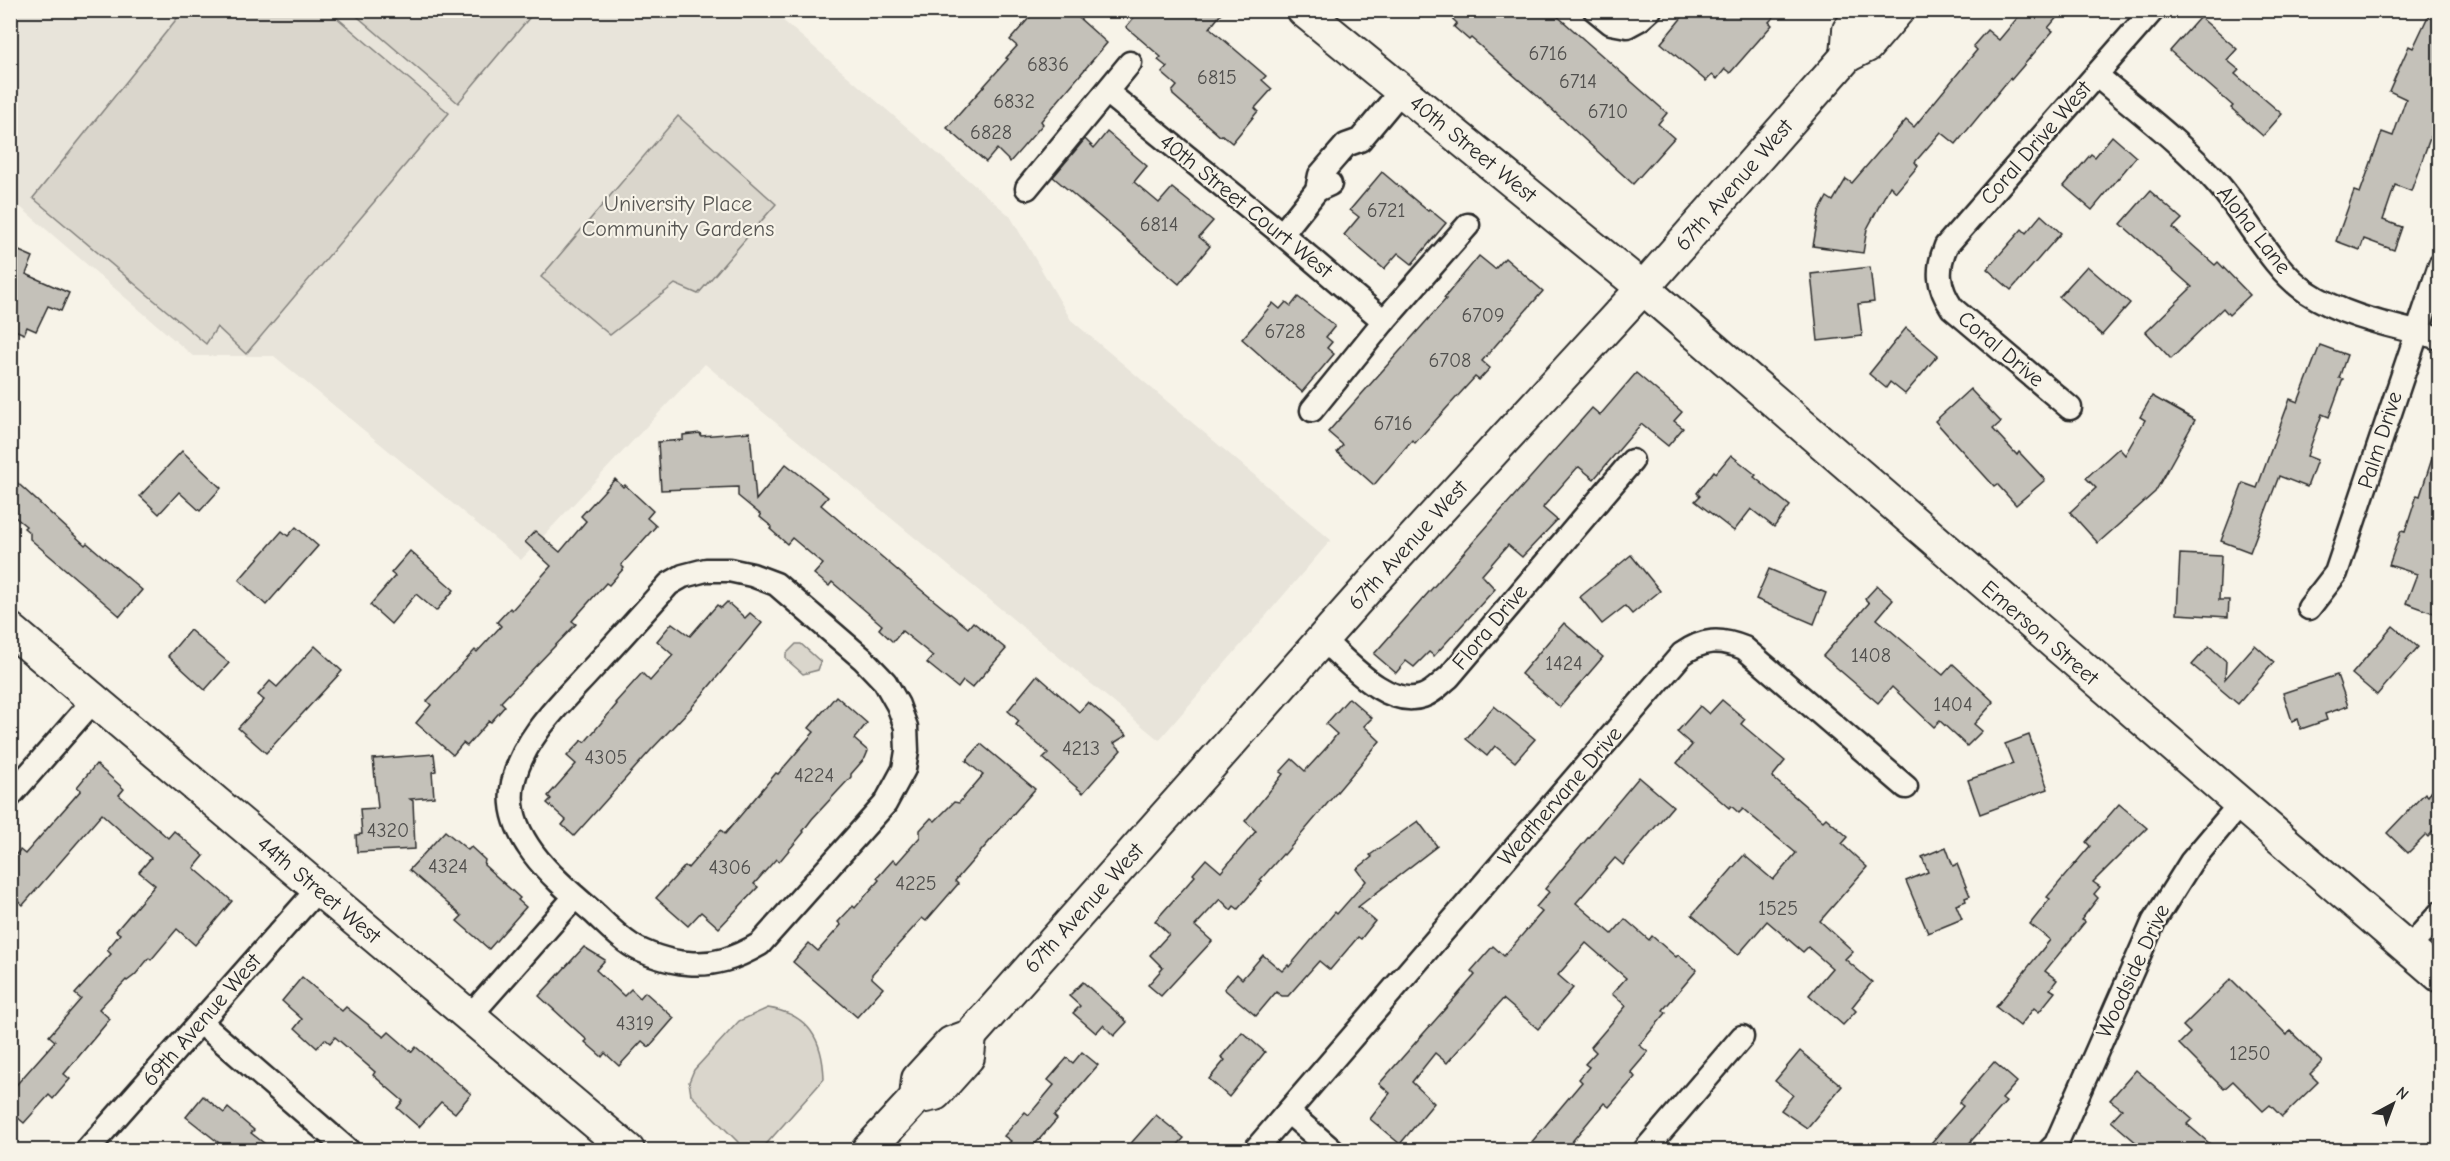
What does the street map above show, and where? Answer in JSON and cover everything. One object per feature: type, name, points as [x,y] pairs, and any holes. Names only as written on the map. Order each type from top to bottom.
[{"type":"street","name":"40th Street West","points":[[1303,10],[1643,288]]},
{"type":"street","points":[[1595,10],[1611,23],[1627,26],[1641,19],[1650,10]]},
{"type":"street","points":[[1847,56],[1849,30],[1867,10]]},
{"type":"street","name":"67th Avenue West","points":[[868,1150],[916,1098],[918,1079],[951,1043],[970,1036],[1323,640],[1643,288],[1847,56],[1867,46],[1898,10]]},
{"type":"street","name":"Coral Drive West","points":[[1940,284],[1939,262],[1946,246],[2153,10]]},
{"type":"street","points":[[1027,188],[1130,63]]},
{"type":"street","name":"Aloha Lane","points":[[2096,75],[2197,162],[2218,184],[2287,274],[2304,291],[2346,312],[2439,338]]},
{"type":"street","points":[[1282,234],[1317,190],[1320,175],[1346,145],[1360,140],[1401,90]]},
{"type":"street","name":"40th Street Court West","points":[[1107,92],[1282,234],[1384,321]]},
{"type":"street","points":[[1312,410],[1384,321],[1468,225]]},
{"type":"street","name":"Palm Drive","points":[[2310,608],[2336,573],[2439,266]]},
{"type":"street","name":"Coral Drive","points":[[1940,284],[1952,308],[2070,408]]},
{"type":"street","name":"Emerson Street","points":[[1643,288],[2439,976]]},
{"type":"street","name":"Flora Drive","points":[[1323,640],[1385,692],[1400,698],[1413,699],[1433,691],[1449,677],[1632,461]]},
{"type":"street","points":[[706,570],[729,570],[776,584],[885,682],[898,705],[906,728],[907,751],[904,769],[885,804],[760,944],[724,962],[686,963],[667,959],[631,946],[575,897],[543,867],[528,846],[512,805],[513,784],[520,762],[540,726],[669,584],[683,576],[706,570]]},
{"type":"street","name":"44th Street West","points":[[10,628],[628,1150]]},
{"type":"street","name":"Weathervane Drive","points":[[1255,1150],[1682,654],[1696,645],[1712,640],[1729,641],[1744,648],[1906,787]]},
{"type":"street","points":[[10,796],[94,700]]},
{"type":"street","name":"Woodside Drive","points":[[2054,1149],[2154,921],[2191,862],[2239,805]]},
{"type":"street","name":"69th Avenue West","points":[[87,1150],[318,889]]},
{"type":"street","points":[[469,1017],[575,897]]},
{"type":"street","points":[[2408,950],[2439,913]]},
{"type":"street","points":[[200,1022],[348,1150]]},
{"type":"street","points":[[1645,1150],[1742,1037]]},
{"type":"street","points":[[1288,1112],[1332,1150]]},
{"type":"shaded area","points":[[11,11],[772,11],[1010,216],[1071,320],[1331,540],[1159,740],[705,364],[521,560],[274,356],[193,356],[11,199]]},
{"type":"green space","points":[[183,11],[329,11],[449,113],[246,354],[217,327],[206,344],[33,198]]},
{"type":"green space","points":[[351,11],[535,11],[458,103]]},
{"type":"green space","name":"University Place Community Gardens","points":[[678,116],[776,204],[698,294],[675,284],[610,335],[541,277]]},
{"type":"green space","points":[[796,644],[801,644],[821,662],[818,670],[803,674],[786,659],[786,654]]},
{"type":"green space","points":[[768,1008],[793,1016],[811,1031],[820,1052],[824,1079],[761,1150],[746,1150],[691,1095],[689,1082],[694,1070],[739,1021]]},
{"type":"building","points":[[1036,10],[1070,10],[1107,43],[1041,121],[1043,124],[1010,162],[997,149],[986,162],[947,128],[1008,59],[1006,58],[1017,46],[1010,40]]},
{"type":"building","points":[[1140,10],[1224,10],[1210,28],[1266,76],[1262,80],[1272,89],[1255,108],[1258,111],[1232,143],[1222,135],[1220,136],[1173,95],[1172,92],[1177,86],[1162,73],[1167,67],[1158,60],[1161,57],[1126,27]]},
{"type":"building","points":[[1443,10],[1548,10],[1667,113],[1658,124],[1674,138],[1633,184],[1535,94],[1471,38],[1469,40],[1454,27],[1457,23]]},
{"type":"building","points":[[1688,10],[1780,10],[1769,22],[1772,25],[1730,73],[1725,69],[1717,79],[1712,75],[1706,81],[1661,43]]},
{"type":"building","points":[[2024,10],[2063,10],[2048,28],[2053,31],[2011,80],[2010,78],[1956,144],[1941,132],[1915,162],[1918,166],[1896,192],[1890,186],[1867,229],[1863,253],[1813,246],[1819,212],[1827,197],[1833,201],[1846,179],[1852,183],[1906,120],[1914,127],[1977,50],[1973,46],[1987,30],[1999,40]]},
{"type":"building","points":[[2431,10],[2439,10],[2439,65],[2433,81],[2439,83],[2439,113],[2411,191],[2395,185],[2383,220],[2402,227],[2394,250],[2364,239],[2360,250],[2336,241],[2354,191],[2360,193],[2382,132],[2393,136],[2406,99],[2389,91],[2409,46],[2413,48]]},
{"type":"building","points":[[2200,17],[2237,49],[2227,60],[2239,70],[2235,74],[2282,114],[2263,136],[2231,108],[2233,106],[2170,51]]},
{"type":"building","points":[[1107,132],[1147,166],[1134,182],[1159,203],[1172,188],[1213,221],[1199,237],[1210,246],[1179,284],[1053,177],[1085,139],[1094,148]]},
{"type":"building","points":[[2112,136],[2136,157],[2092,210],[2064,186],[2091,154],[2095,157]]},
{"type":"building","points":[[1382,172],[1428,211],[1429,209],[1446,223],[1412,264],[1398,253],[1384,269],[1344,235],[1359,217],[1350,210]]},
{"type":"building","points":[[2150,191],[2182,219],[2173,228],[2215,265],[2218,262],[2250,295],[2229,315],[2223,308],[2171,359],[2146,332],[2192,287],[2121,224]]},
{"type":"building","points":[[2041,215],[2061,233],[2011,290],[1987,269],[2022,229],[2026,233]]},
{"type":"building","points":[[10,247],[33,257],[26,274],[69,293],[61,311],[48,306],[36,331],[27,327],[24,334],[10,328]]},
{"type":"building","points":[[1479,256],[1495,269],[1505,258],[1543,291],[1482,361],[1490,368],[1479,380],[1475,377],[1415,443],[1412,440],[1374,485],[1337,452],[1343,445],[1328,432],[1446,299],[1444,298]]},
{"type":"building","points":[[2087,266],[2130,303],[2102,335],[2059,297]]},
{"type":"building","points":[[1870,267],[1874,302],[1858,304],[1862,336],[1818,341],[1811,274]]},
{"type":"building","points":[[1298,297],[1335,326],[1326,337],[1332,342],[1327,348],[1334,354],[1302,392],[1242,339],[1273,303],[1280,309],[1286,302],[1291,306]]},
{"type":"building","points":[[1906,328],[1938,355],[1905,394],[1890,382],[1886,388],[1869,374]]},
{"type":"building","points":[[2320,345],[2347,355],[2339,378],[2343,379],[2329,417],[2322,414],[2307,456],[2317,460],[2307,487],[2279,476],[2250,552],[2221,541],[2243,483],[2257,488],[2290,399],[2298,402]]},
{"type":"building","points":[[1636,373],[1682,412],[1674,421],[1683,428],[1668,446],[1641,424],[1594,479],[1579,467],[1577,468],[1543,508],[1557,520],[1522,557],[1508,545],[1482,575],[1495,589],[1434,656],[1429,652],[1414,667],[1406,661],[1396,673],[1374,654],[1592,408],[1600,415]]},
{"type":"building","points":[[1970,389],[2001,422],[1993,429],[2045,480],[2016,505],[1997,484],[1994,486],[1935,421]]},
{"type":"building","points":[[2152,396],[2195,420],[2155,492],[2098,543],[2070,512],[2096,488],[2086,478],[2119,448],[2125,455],[2145,420],[2140,417]]},
{"type":"building","points":[[750,432],[756,500],[786,464],[828,497],[821,505],[909,580],[968,628],[973,622],[1006,649],[972,688],[963,681],[958,688],[927,663],[933,656],[902,631],[893,642],[879,629],[882,625],[832,582],[829,586],[814,574],[823,564],[792,538],[787,544],[770,529],[772,527],[760,517],[761,515],[738,496],[738,487],[661,490],[658,442],[683,440],[683,435],[700,433],[701,436]]},
{"type":"building","points":[[2436,446],[2439,446],[2439,615],[2406,603],[2417,574],[2389,565],[2401,531],[2405,532],[2417,495],[2420,496]]},
{"type":"building","points":[[182,451],[221,488],[200,511],[179,492],[159,514],[140,496]]},
{"type":"building","points":[[1731,455],[1790,506],[1774,527],[1751,509],[1734,531],[1695,501],[1700,496],[1697,493],[1714,471],[1716,473]]},
{"type":"building","points":[[10,476],[85,545],[87,543],[142,590],[120,616],[30,539],[30,533],[24,528],[26,526],[10,513]]},
{"type":"building","points":[[615,479],[623,487],[625,485],[653,511],[647,518],[656,526],[621,565],[624,568],[609,585],[606,583],[572,621],[576,624],[501,702],[505,706],[491,722],[489,721],[467,746],[463,743],[453,755],[416,723],[431,705],[427,701],[501,626],[497,622],[510,608],[512,610],[551,566],[525,542],[535,531],[560,552],[586,521],[581,516]]},
{"type":"building","points":[[296,527],[318,546],[266,605],[239,580],[282,531],[288,536]]},
{"type":"building","points":[[410,551],[454,590],[436,611],[416,594],[391,624],[370,605],[395,576],[391,573]]},
{"type":"building","points":[[2180,554],[2221,556],[2219,600],[2229,600],[2228,617],[2177,614]]},
{"type":"building","points":[[1631,555],[1660,591],[1632,614],[1625,606],[1602,624],[1580,597]]},
{"type":"building","points":[[1769,569],[1826,593],[1814,624],[1756,599]]},
{"type":"building","points":[[1877,586],[1893,600],[1877,619],[1943,675],[1953,664],[1994,702],[1974,724],[1982,731],[1967,746],[1940,721],[1934,727],[1892,687],[1878,703],[1823,656],[1869,603],[1865,599]]},
{"type":"building","points":[[727,602],[745,618],[750,613],[762,623],[692,707],[574,836],[562,825],[566,820],[547,803],[551,799],[548,796],[576,764],[567,756],[582,740],[585,742],[642,673],[650,681],[673,655],[657,641],[672,623],[690,636],[717,605],[721,608]]},
{"type":"building","points":[[1564,623],[1603,657],[1560,707],[1521,674]]},
{"type":"building","points":[[2393,626],[2418,647],[2377,695],[2352,674]]},
{"type":"building","points":[[190,630],[229,663],[205,690],[168,656]]},
{"type":"building","points":[[2255,645],[2274,662],[2238,704],[2192,665],[2209,646],[2226,661],[2225,679]]},
{"type":"building","points":[[315,646],[342,671],[266,753],[238,728],[264,700],[258,695],[270,681],[277,687]]},
{"type":"building","points":[[1037,675],[1079,712],[1088,702],[1127,735],[1114,743],[1121,750],[1083,793],[1043,758],[1048,753],[1016,725],[1019,721],[1008,711]]},
{"type":"building","points":[[2337,675],[2348,706],[2325,714],[2327,720],[2301,729],[2298,719],[2292,721],[2283,693]]},
{"type":"building","points":[[836,696],[867,723],[854,739],[868,751],[865,758],[851,777],[812,819],[779,862],[776,859],[754,884],[758,887],[719,928],[701,912],[688,926],[656,898],[685,866],[688,868],[721,830],[725,834],[814,732],[809,728]]},
{"type":"building","points":[[1349,698],[1372,718],[1364,726],[1380,741],[1284,855],[1260,880],[1262,881],[1238,909],[1234,906],[1231,910],[1220,899],[1195,926],[1212,941],[1161,996],[1148,985],[1163,968],[1150,955],[1169,934],[1155,921],[1195,876],[1193,874],[1206,859],[1221,872],[1256,831],[1245,821],[1283,774],[1280,772],[1292,759],[1305,771],[1337,734],[1326,724]]},
{"type":"building","points":[[1722,700],[1745,719],[1741,724],[1785,761],[1772,777],[1823,821],[1826,818],[1848,837],[1842,844],[1867,867],[1820,921],[1853,951],[1845,959],[1872,982],[1852,1007],[1856,1011],[1843,1025],[1809,995],[1832,968],[1808,947],[1803,952],[1767,921],[1738,955],[1692,915],[1744,855],[1773,880],[1796,853],[1743,809],[1739,813],[1731,806],[1729,808],[1677,763],[1692,745],[1677,732],[1700,706],[1709,714]]},
{"type":"building","points":[[1494,706],[1535,739],[1515,762],[1495,746],[1487,756],[1466,739]]},
{"type":"building","points":[[2029,735],[2048,789],[1980,814],[1968,780],[2013,764],[2005,744]]},
{"type":"building","points":[[981,744],[1035,789],[955,881],[958,884],[926,921],[922,918],[872,974],[872,978],[883,988],[857,1017],[793,962],[809,943],[818,951],[841,925],[838,922],[853,906],[855,908],[893,860],[897,863],[920,837],[920,830],[931,818],[935,821],[954,802],[959,803],[983,775],[966,761]]},
{"type":"building","points":[[434,754],[436,771],[432,772],[434,797],[410,799],[413,801],[415,849],[357,852],[356,835],[362,834],[360,809],[378,808],[373,759]]},
{"type":"building","points":[[96,764],[124,789],[119,795],[168,838],[174,831],[204,856],[194,868],[232,901],[195,945],[177,929],[151,960],[149,958],[135,975],[126,980],[99,1009],[110,1019],[64,1074],[70,1079],[53,1099],[49,1095],[24,1123],[10,1111],[10,1092],[55,1041],[49,1036],[81,999],[75,994],[111,954],[107,950],[120,934],[116,931],[155,885],[139,872],[151,858],[102,814],[23,905],[10,894],[10,861],[20,850],[25,854],[81,790],[77,787]]},
{"type":"building","points":[[1639,777],[1673,806],[1623,865],[1615,858],[1576,903],[1612,934],[1625,919],[1649,940],[1652,936],[1676,957],[1678,955],[1697,970],[1663,1010],[1666,1013],[1639,1045],[1648,1052],[1631,1072],[1635,1077],[1609,1107],[1604,1103],[1565,1150],[1525,1150],[1582,1082],[1579,1079],[1589,1067],[1585,1064],[1596,1052],[1591,1047],[1626,1006],[1612,994],[1626,978],[1586,943],[1558,975],[1573,988],[1538,1029],[1503,999],[1447,1063],[1435,1053],[1412,1082],[1434,1103],[1400,1144],[1370,1119],[1390,1093],[1379,1084],[1475,975],[1471,971],[1493,946],[1504,956],[1542,912],[1536,907],[1549,892],[1545,889]]},
{"type":"building","points":[[2439,782],[2439,825],[2408,853],[2387,833],[2425,793],[2428,796]]},
{"type":"building","points":[[2119,804],[2147,828],[2093,882],[2100,887],[2094,894],[2098,898],[2081,920],[2085,922],[2045,971],[2057,980],[2050,989],[2055,992],[2039,1012],[2034,1008],[2020,1026],[1996,1007],[2050,940],[2030,924],[2050,899],[2047,897],[2090,846],[2086,842]]},
{"type":"building","points":[[1418,821],[1437,846],[1358,907],[1375,921],[1361,939],[1358,937],[1330,970],[1319,961],[1288,996],[1282,996],[1276,992],[1256,1016],[1224,989],[1237,974],[1242,979],[1263,955],[1282,971],[1288,965],[1289,967],[1335,912],[1337,914],[1366,881],[1357,869],[1372,857],[1370,855]]},
{"type":"building","points":[[445,831],[468,850],[471,847],[485,860],[484,865],[520,898],[518,900],[526,907],[489,949],[457,921],[462,916],[409,870]]},
{"type":"building","points":[[1946,847],[1953,866],[1957,864],[1970,896],[1965,898],[1966,901],[1956,905],[1962,919],[1928,933],[1906,881],[1928,872],[1922,857]]},
{"type":"building","points":[[584,947],[605,960],[596,970],[624,996],[631,989],[640,998],[645,992],[674,1018],[649,1047],[642,1041],[619,1066],[605,1053],[602,1057],[539,996]]},
{"type":"building","points":[[302,977],[342,1011],[346,1007],[384,1037],[389,1032],[412,1052],[416,1047],[471,1094],[455,1113],[441,1102],[419,1127],[397,1108],[403,1101],[373,1075],[375,1072],[335,1037],[330,1043],[325,1039],[317,1048],[295,1028],[302,1019],[282,1001]]},
{"type":"building","points":[[2231,979],[2287,1035],[2290,1031],[2322,1062],[2310,1074],[2318,1082],[2282,1117],[2270,1105],[2263,1111],[2233,1081],[2224,1089],[2179,1044],[2190,1033],[2183,1026]]},
{"type":"building","points":[[1083,982],[1127,1022],[1114,1036],[1103,1025],[1096,1033],[1073,1013],[1080,1006],[1069,996]]},
{"type":"building","points":[[1242,1032],[1265,1052],[1229,1097],[1209,1079],[1225,1060],[1221,1057]]},
{"type":"building","points":[[1800,1051],[1842,1086],[1807,1128],[1781,1110],[1793,1095],[1775,1081]]},
{"type":"building","points":[[1082,1052],[1098,1065],[1054,1116],[1057,1119],[1030,1150],[1002,1150],[1011,1141],[1004,1136],[1025,1112],[1029,1115],[1054,1085],[1048,1080],[1067,1058],[1073,1063]]},
{"type":"building","points":[[1994,1062],[2017,1082],[2002,1099],[2006,1102],[1963,1150],[1925,1150],[1963,1106],[1959,1103]]},
{"type":"building","points":[[2136,1070],[2192,1119],[2187,1124],[2217,1150],[2145,1150],[2111,1121],[2122,1109],[2110,1100]]},
{"type":"building","points":[[203,1096],[224,1113],[228,1108],[254,1130],[251,1133],[273,1150],[228,1150],[186,1117]]},
{"type":"building","points":[[1156,1115],[1184,1138],[1173,1150],[1125,1150]]}]
